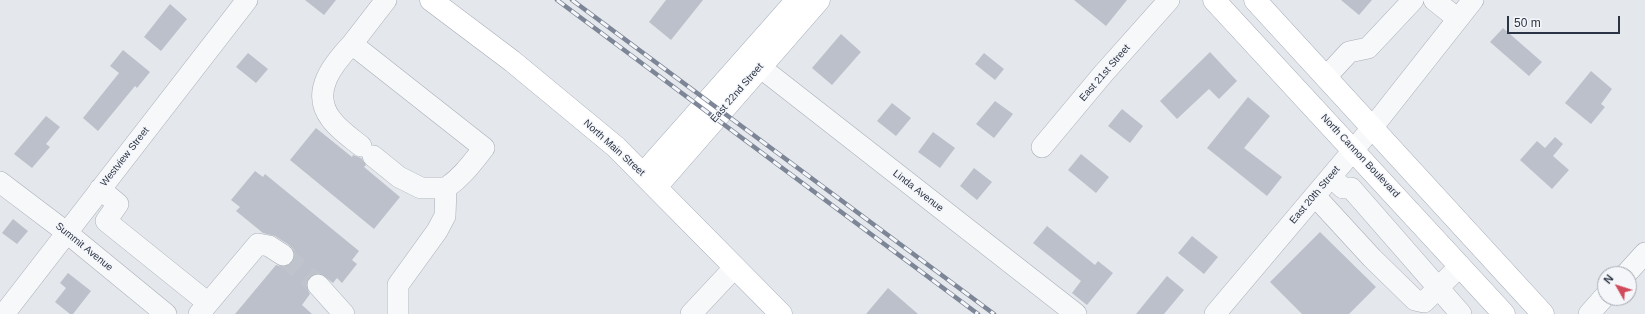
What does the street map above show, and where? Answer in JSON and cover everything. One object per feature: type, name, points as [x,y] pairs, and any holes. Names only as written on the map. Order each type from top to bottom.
[{"type":"main road","name":"North Main Street","points":[[431,0],[512,61],[598,131],[650,180],[734,268],[781,314]]},
{"type":"main road","name":"East 22nd Street","points":[[650,180],[797,0]]},
{"type":"main road","name":"East 22nd Street","points":[[650,180],[760,67],[819,0]]},
{"type":"main road","name":"North Cannon Boulevard","points":[[1214,0],[1389,188],[1502,313]]},
{"type":"main road","points":[[1255,0],[1543,314]]},
{"type":"street","name":"Westview Street","points":[[4,314],[247,0]]},
{"type":"street","points":[[352,44],[484,148],[467,170],[446,188],[421,188],[399,177],[331,119],[323,101],[324,81],[334,63],[352,44],[386,0]]},
{"type":"street","name":"East 21st Street","points":[[1042,147],[1103,74],[1169,0]]},
{"type":"street","points":[[1326,77],[1349,52],[1368,48],[1413,0]]},
{"type":"street","points":[[1434,0],[1458,19]]},
{"type":"street","name":"East 20th Street","points":[[1215,314],[1354,150],[1473,0]]},
{"type":"street","name":"Linda Avenue","points":[[760,67],[1076,314]]},
{"type":"street","points":[[1331,177],[1343,188],[1351,188],[1401,243],[1461,314]]},
{"type":"street","name":"Summit Avenue","points":[[0,182],[66,232],[166,314]]},
{"type":"street","points":[[394,313],[398,285],[437,231],[445,216],[446,188]]},
{"type":"street","points":[[1368,206],[1389,188]]},
{"type":"street","points":[[100,189],[118,204],[106,221],[203,309],[258,244],[269,246],[283,255]]},
{"type":"street","points":[[1315,196],[1372,258],[1415,300],[1424,302],[1460,266]]},
{"type":"street","points":[[1401,243],[1421,223]]},
{"type":"street","points":[[1634,266],[1645,254]]},
{"type":"street","points":[[691,314],[734,268]]},
{"type":"street","points":[[318,285],[344,314]]},
{"type":"street","points":[[1589,314],[1597,305]]},
{"type":"building","points":[[305,0],[336,0],[324,15]]},
{"type":"building","points":[[666,0],[703,0],[671,40],[649,22]]},
{"type":"building","points":[[1074,0],[1127,0],[1106,26]]},
{"type":"building","points":[[1341,0],[1372,0],[1359,15]]},
{"type":"building","points":[[170,4],[187,19],[161,51],[144,37]]},
{"type":"building","points":[[1503,28],[1542,62],[1529,76],[1490,42]]},
{"type":"building","points":[[841,34],[861,52],[832,85],[812,68]]},
{"type":"building","points":[[123,50],[150,72],[137,88],[135,86],[98,131],[83,118],[119,73],[110,66]]},
{"type":"building","points":[[1210,52],[1237,81],[1219,99],[1209,89],[1177,119],[1160,101]]},
{"type":"building","points":[[248,53],[268,69],[256,83],[236,67]]},
{"type":"building","points":[[984,53],[1004,69],[995,80],[975,64]]},
{"type":"building","points":[[1591,71],[1612,89],[1601,104],[1605,107],[1591,124],[1565,103]]},
{"type":"building","points":[[1248,97],[1270,116],[1244,148],[1282,177],[1267,196],[1207,148]]},
{"type":"building","points":[[995,101],[1013,114],[994,138],[976,124]]},
{"type":"building","points":[[892,103],[911,118],[896,136],[877,121]]},
{"type":"building","points":[[1122,109],[1143,126],[1130,143],[1108,126]]},
{"type":"building","points":[[46,116],[60,127],[46,144],[50,147],[32,168],[14,154]]},
{"type":"building","points":[[316,128],[352,157],[353,155],[361,158],[366,165],[364,167],[400,197],[374,229],[290,160]]},
{"type":"building","points":[[933,132],[955,148],[940,168],[918,152]]},
{"type":"building","points":[[1555,137],[1563,144],[1553,156],[1569,170],[1552,189],[1520,160],[1537,141],[1545,148]]},
{"type":"building","points":[[1081,154],[1109,177],[1096,193],[1068,170]]},
{"type":"building","points":[[974,168],[992,182],[977,200],[960,186]]},
{"type":"building","points":[[255,171],[263,177],[265,174],[359,251],[352,260],[357,264],[342,283],[337,278],[333,283],[321,274],[315,273],[310,276],[306,287],[310,294],[302,305],[312,314],[235,314],[276,265],[282,267],[288,266],[293,262],[295,256],[294,250],[289,245],[275,236],[263,233],[236,211],[240,207],[231,200]]},
{"type":"building","points":[[13,219],[28,231],[17,244],[2,233]]},
{"type":"building","points":[[1047,226],[1095,265],[1098,261],[1113,273],[1087,305],[1072,293],[1081,281],[1033,243]]},
{"type":"building","points":[[1320,232],[1376,287],[1349,314],[1302,314],[1270,282]]},
{"type":"building","points":[[1192,236],[1218,257],[1204,274],[1178,253]]},
{"type":"building","points":[[68,273],[91,291],[73,314],[70,314],[55,302],[66,288],[60,283]]},
{"type":"building","points":[[1167,276],[1184,290],[1164,314],[1136,314]]},
{"type":"building","points":[[888,288],[918,314],[866,314]]},
{"type":"tunnel","points":[[283,255],[318,285]]},
{"type":"railway","points":[[557,0],[978,314]]},
{"type":"railway","points":[[572,0],[994,314]]}]
